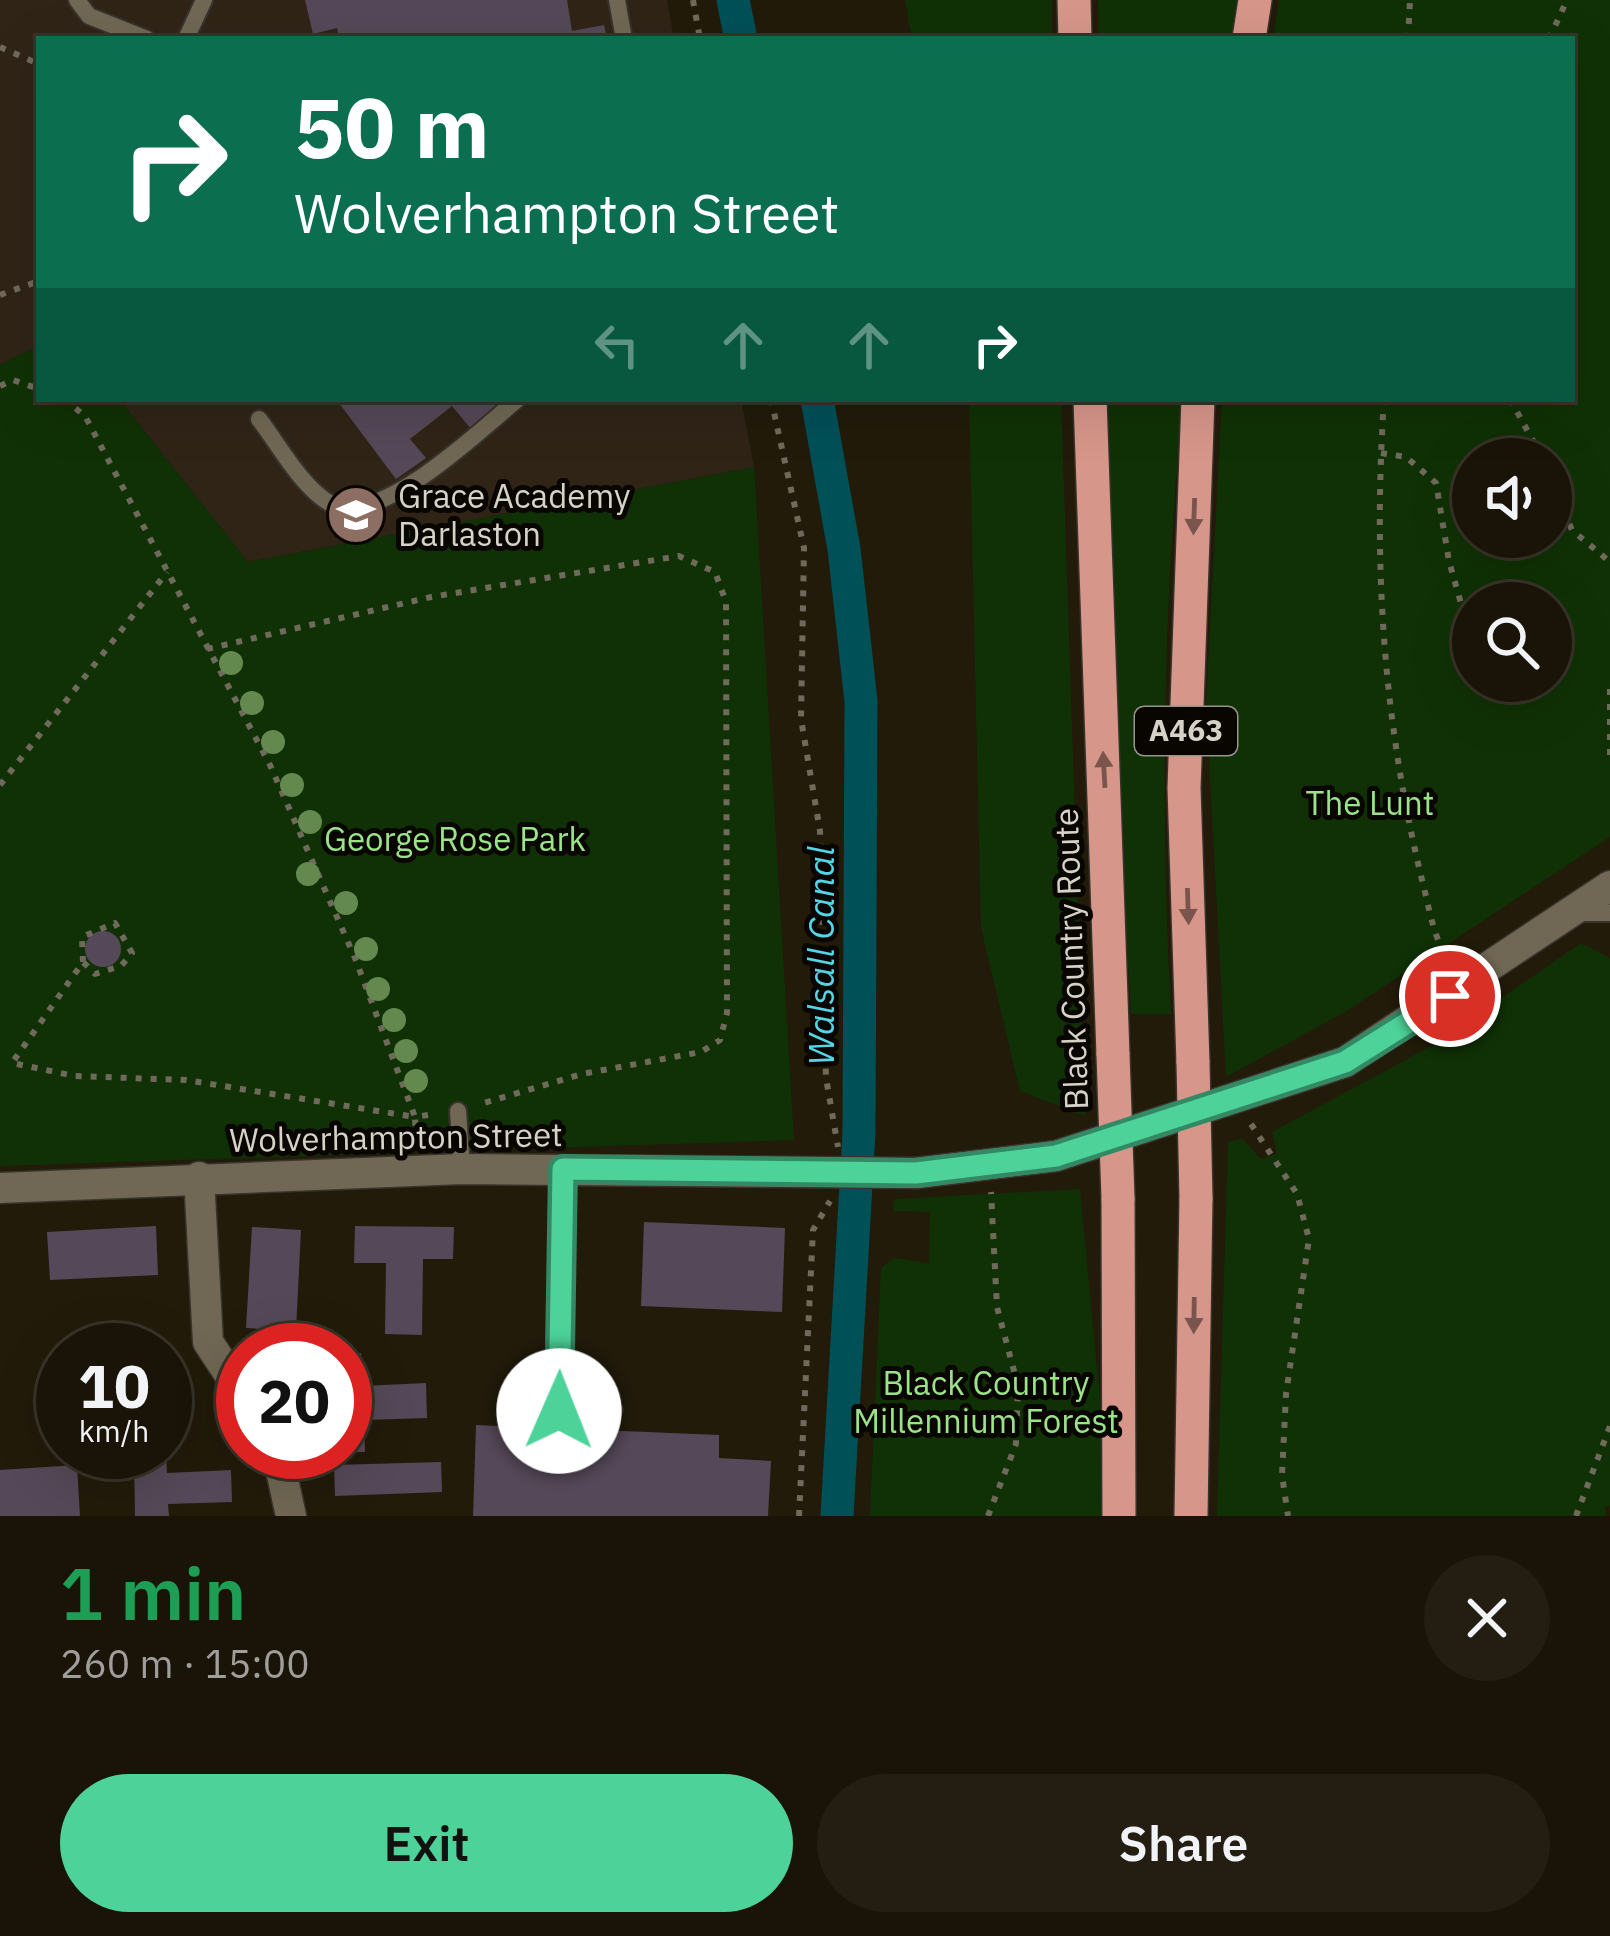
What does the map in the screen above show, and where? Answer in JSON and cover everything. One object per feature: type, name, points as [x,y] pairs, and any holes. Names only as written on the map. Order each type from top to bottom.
[{"type":"highway","points":[[1075,0],[1075,36]]},
{"type":"highway","points":[[1249,36],[1255,0]]},
{"type":"highway","name":"Black Country Route","points":[[1090,402],[1118,1198],[1119,1516]]},
{"type":"highway","name":"A463","points":[[1191,1516],[1196,1198],[1184,788],[1198,402]]},
{"type":"street","points":[[992,1166],[1056,1156],[1247,1099],[1345,1062],[1610,886]]},
{"type":"street","name":"Wolverhampton Street","points":[[0,1188],[462,1169],[916,1173],[992,1166]]},
{"type":"street","points":[[199,1177],[208,1342],[216,1354]]},
{"type":"street","points":[[283,1479],[291,1516]]},
{"type":"lane","points":[[77,0],[89,16],[139,36]]},
{"type":"lane","points":[[187,36],[204,0]]},
{"type":"lane","points":[[616,0],[622,36]]},
{"type":"lane","points":[[259,419],[318,495],[336,507],[355,508],[384,502],[514,402]]},
{"type":"lane","points":[[1570,913],[1610,913]]},
{"type":"lane","points":[[458,1111],[462,1169]]},
{"type":"lane","points":[[563,1169],[559,1411],[614,1410]]},
{"type":"path","points":[[693,0],[699,36]]},
{"type":"path","points":[[1408,36],[1411,0]]},
{"type":"path","points":[[1550,36],[1567,0]]},
{"type":"path","points":[[0,47],[36,63]]},
{"type":"path","points":[[0,295],[36,282]]},
{"type":"path","points":[[0,386],[13,380],[36,388]]},
{"type":"path","points":[[68,402],[85,416],[279,786],[355,958],[415,1117],[416,1171]]},
{"type":"path","points":[[772,402],[803,548],[801,718],[820,831],[826,1078],[837,1152]]},
{"type":"path","points":[[1384,402],[1376,562],[1391,730],[1433,924],[1447,960],[1465,949]]},
{"type":"path","points":[[1512,402],[1531,438]]},
{"type":"path","points":[[1381,453],[1406,457],[1436,482],[1456,582]]},
{"type":"path","points":[[1572,530],[1610,562]]},
{"type":"path","points":[[0,1064],[75,1076],[187,1080],[415,1117],[458,1111],[582,1074],[701,1052],[720,1040],[728,1013],[726,602],[715,572],[679,556],[431,597],[207,649]]},
{"type":"path","points":[[0,785],[167,572]]},
{"type":"path","points":[[1610,688],[1610,761]]},
{"type":"path","points":[[12,1063],[83,962],[82,937],[115,922],[133,953],[122,966],[95,974],[83,962]]},
{"type":"path","points":[[1247,1099],[1297,1194],[1309,1239],[1286,1394],[1282,1474],[1288,1516]]},
{"type":"path","points":[[988,1516],[1016,1444],[1018,1386],[997,1307],[992,1166]]},
{"type":"path","points":[[799,1516],[813,1230],[837,1189]]},
{"type":"path","points":[[1576,1516],[1610,1426]]},
{"type":"shaded area","points":[[0,0],[667,0],[673,36],[36,36],[36,347],[0,365]]},
{"type":"shaded area","name":"Grace Academy Darlaston","points":[[121,402],[742,402],[754,467],[248,562]]},
{"type":"green space","points":[[905,0],[1052,0],[1051,36],[911,36]]},
{"type":"green space","points":[[1098,0],[1241,0],[1235,36],[1099,36]]},
{"type":"green space","name":"The Lunt","points":[[1279,0],[1610,0],[1610,837],[1345,1012],[1226,1077],[1206,703],[1222,402],[1575,402],[1575,36],[1273,36]]},
{"type":"green space","name":"George Rose Park","points":[[36,347],[36,402],[121,402],[248,562],[754,467],[794,1140],[0,1166],[0,365]]},
{"type":"green space","points":[[969,402],[1061,402],[1085,1116],[1020,1091],[981,928]]},
{"type":"green space","points":[[1105,402],[1183,402],[1165,706],[1171,1014],[1131,1014],[1113,696]]},
{"type":"green space","points":[[1581,943],[1610,958],[1610,1506],[1605,1507],[1606,1516],[1217,1516],[1228,1141],[1243,1139],[1261,1159],[1277,1153],[1272,1132],[1437,1043]]},
{"type":"green space","name":"Black Country Millennium Forest","points":[[1080,1189],[1105,1454],[1104,1516],[870,1516],[881,1268],[894,1258],[929,1263],[930,1212],[893,1211],[894,1199]]},
{"type":"building","points":[[305,0],[567,0],[572,31],[604,25],[606,36],[338,36],[337,28],[313,34]]},
{"type":"building","points":[[338,402],[496,402],[501,408],[472,430],[452,406],[410,439],[426,458],[396,479]]},
{"type":"building","points":[[103,931],[115,937],[121,949],[115,961],[103,967],[91,961],[85,949],[91,937]]},
{"type":"building","points":[[644,1222],[785,1228],[782,1312],[641,1306]]},
{"type":"building","points":[[156,1226],[158,1275],[50,1280],[47,1232]]},
{"type":"building","points":[[355,1226],[454,1227],[453,1259],[423,1259],[422,1335],[385,1334],[386,1263],[354,1263]]},
{"type":"building","points":[[252,1227],[301,1230],[296,1323],[246,1323]]},
{"type":"building","points":[[426,1383],[427,1418],[372,1420],[372,1386]]},
{"type":"building","points":[[476,1425],[719,1435],[719,1458],[771,1461],[768,1516],[473,1516]]},
{"type":"building","points":[[441,1462],[442,1492],[335,1496],[334,1479],[372,1479],[372,1464]]},
{"type":"building","points":[[36,1468],[36,1479],[78,1479],[80,1516],[0,1516],[0,1470]]},
{"type":"building","points":[[216,1471],[216,1479],[231,1479],[232,1502],[168,1504],[169,1516],[135,1516],[134,1479],[192,1479],[192,1472]]},
{"type":"waterway","name":"Walsall Canal","points":[[733,0],[740,36]]},
{"type":"waterway","name":"Walsall Canal","points":[[818,402],[844,549],[861,701],[859,1132],[837,1516]]},
{"type":"place","name":"Grace Academy Darlaston","points":[[356,515]]},
{"type":"route","points":[[559,1411],[563,1169],[916,1173],[1056,1156],[1255,1096],[1345,1062],[1450,996]]}]
